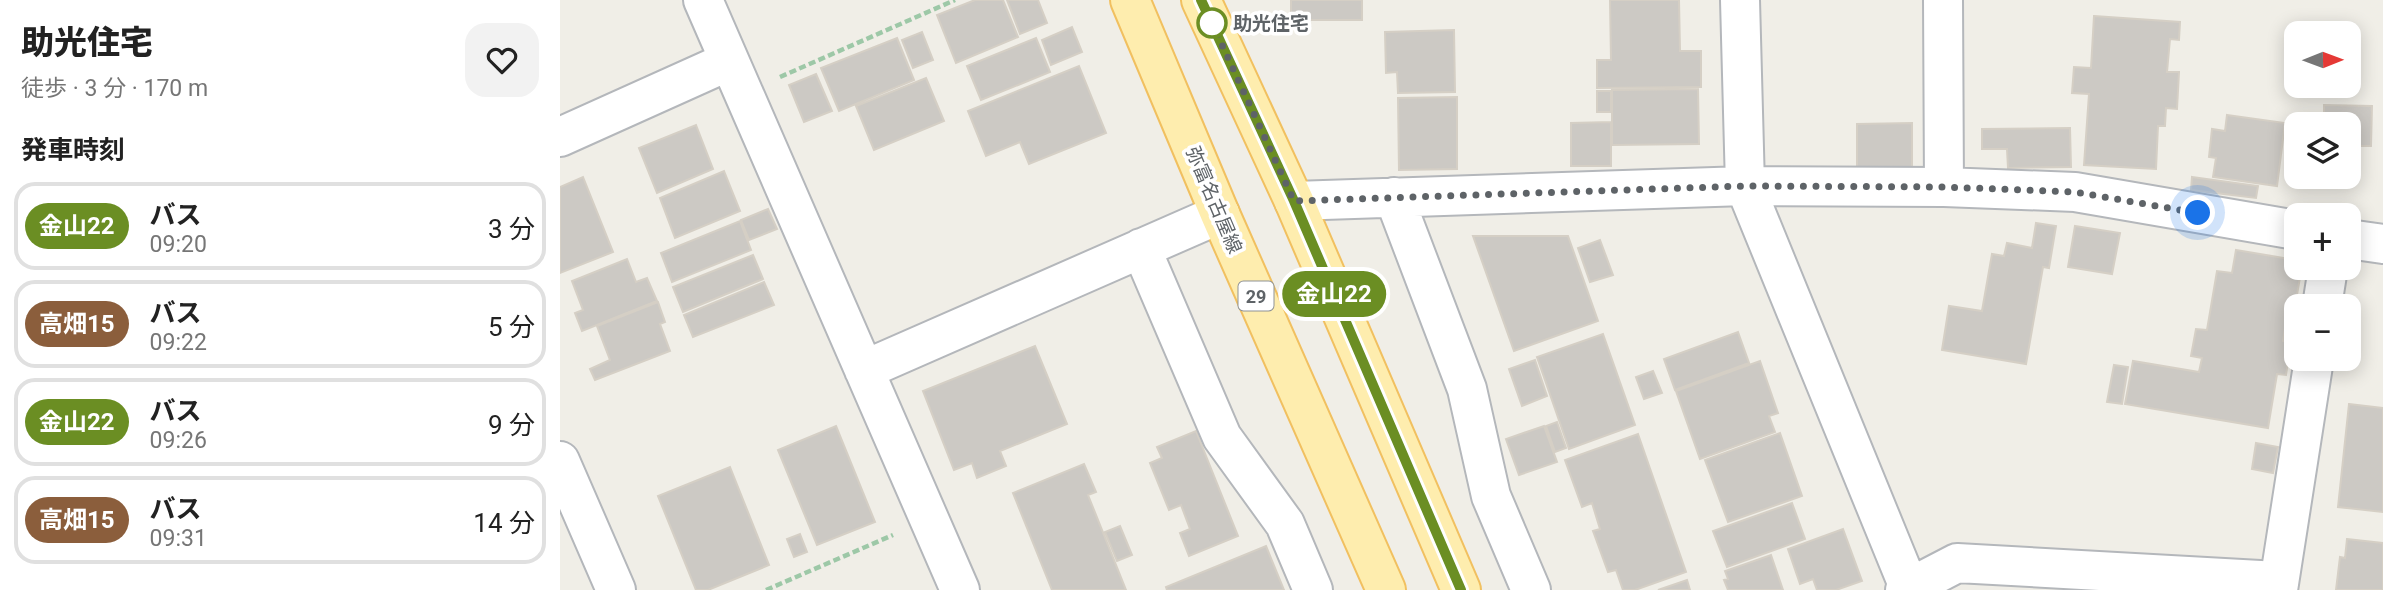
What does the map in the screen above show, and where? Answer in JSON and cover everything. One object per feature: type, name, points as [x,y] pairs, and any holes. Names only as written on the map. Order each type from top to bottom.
[{"type":"main road","name":"弥富名古屋線","points":[[1130,0],[1220,214],[1386,590]]},
{"type":"main road","points":[[1201,0],[1294,201],[1461,590]]},
{"type":"street","points":[[703,0],[960,590]]},
{"type":"street","points":[[1740,0],[1745,186],[1908,589],[1957,563],[2278,586],[2312,371]]},
{"type":"street","points":[[1943,0],[1944,187]]},
{"type":"street","points":[[560,137],[737,77]]},
{"type":"street","points":[[1294,201],[1745,186],[1944,187],[2075,192],[2284,228]]},
{"type":"street","points":[[1394,197],[1467,390],[1491,496],[1531,590]]},
{"type":"street","points":[[864,370],[1220,214]]},
{"type":"street","points":[[2361,241],[2383,244]]},
{"type":"street","points":[[1141,248],[1222,437],[1285,524],[1313,590]]},
{"type":"street","points":[[560,461],[616,590]]},
{"type":"path","points":[[737,77],[955,0]]},
{"type":"path","points":[[766,590],[929,519]]},
{"type":"building","points":[[975,0],[1003,0],[1018,37],[956,63],[937,15]]},
{"type":"building","points":[[1007,0],[1038,0],[1047,23],[1020,34]]},
{"type":"building","points":[[1291,0],[1362,0],[1362,20],[1291,20]]},
{"type":"building","points":[[1610,0],[1679,0],[1680,51],[1701,51],[1701,87],[1597,88],[1597,60],[1611,60]]},
{"type":"building","points":[[2094,16],[2180,22],[2179,40],[2170,39],[2167,72],[2179,72],[2177,109],[2166,108],[2165,126],[2158,126],[2156,169],[2084,165],[2089,94],[2072,93],[2074,67],[2091,68]]},
{"type":"building","points":[[1072,27],[1082,52],[1051,65],[1042,40]]},
{"type":"building","points":[[1454,30],[1455,92],[1398,93],[1397,72],[1386,73],[1385,32]]},
{"type":"building","points":[[922,32],[933,60],[913,68],[902,40]]},
{"type":"building","points":[[897,38],[914,80],[839,111],[821,68]]},
{"type":"building","points":[[1036,38],[1050,72],[981,100],[967,66]]},
{"type":"building","points":[[1079,66],[1106,133],[1029,164],[1020,142],[986,156],[968,111]]},
{"type":"building","points":[[816,74],[832,111],[804,122],[789,85]]},
{"type":"building","points":[[926,78],[944,121],[874,150],[856,106]]},
{"type":"building","points":[[1698,89],[1699,144],[1612,145],[1612,90]]},
{"type":"building","points":[[1597,91],[1611,91],[1611,112],[1597,112]]},
{"type":"building","points":[[1457,97],[1457,169],[1399,170],[1398,98]]},
{"type":"building","points":[[2324,105],[2372,106],[2371,146],[2361,146],[2361,112],[2324,112]]},
{"type":"building","points":[[2227,115],[2284,123],[2277,186],[2213,177],[2216,158],[2209,157],[2212,129],[2225,131]]},
{"type":"building","points":[[1611,122],[1611,166],[1571,166],[1571,123]]},
{"type":"building","points":[[1912,123],[1912,170],[1857,171],[1857,124]]},
{"type":"building","points":[[696,125],[713,169],[657,193],[639,148]]},
{"type":"building","points":[[2070,128],[2071,167],[2008,168],[2007,149],[1982,149],[1982,129]]},
{"type":"building","points":[[724,171],[740,211],[675,238],[660,198]]},
{"type":"building","points":[[583,177],[613,252],[560,273],[560,187]]},
{"type":"building","points":[[2192,177],[2258,186],[2256,198],[2191,190]]},
{"type":"building","points":[[768,209],[777,229],[749,240],[741,220]]},
{"type":"building","points":[[740,221],[751,250],[672,282],[661,253]]},
{"type":"building","points":[[2036,223],[2056,226],[2049,268],[2043,267],[2026,364],[1942,350],[1949,306],[1982,311],[1992,254],[2004,256],[2007,243],[2032,248]]},
{"type":"building","points":[[2075,226],[2120,233],[2112,274],[2068,267]]},
{"type":"building","points":[[1473,236],[1568,236],[1598,321],[1514,351]]},
{"type":"building","points":[[1600,240],[1613,275],[1590,282],[1578,248]]},
{"type":"building","points":[[2236,250],[2284,258],[2284,280],[2300,280],[2297,294],[2284,294],[2284,371],[2287,371],[2286,375],[2277,374],[2268,428],[2125,404],[2133,361],[2199,372],[2202,358],[2191,356],[2196,329],[2207,330],[2217,271],[2232,273]]},
{"type":"building","points":[[753,255],[763,279],[683,312],[673,287]]},
{"type":"building","points":[[627,259],[636,282],[647,278],[657,301],[582,331],[575,313],[583,310],[572,281]]},
{"type":"building","points":[[764,282],[774,305],[693,337],[684,315]]},
{"type":"building","points":[[658,302],[665,322],[660,324],[670,351],[595,380],[590,369],[610,360],[597,326]]},
{"type":"building","points":[[1738,332],[1749,363],[1675,390],[1664,359]]},
{"type":"building","points":[[1603,334],[1635,425],[1569,449],[1537,357]]},
{"type":"building","points":[[1035,346],[1067,424],[1000,451],[1006,466],[977,478],[972,463],[954,470],[923,391]]},
{"type":"building","points":[[1535,360],[1547,396],[1522,406],[1509,369]]},
{"type":"building","points":[[1760,361],[1778,413],[1769,416],[1775,432],[1700,459],[1676,391]]},
{"type":"building","points":[[2114,365],[2128,367],[2122,404],[2107,402]]},
{"type":"building","points":[[1653,371],[1662,393],[1644,399],[1636,377]]},
{"type":"building","points":[[2349,404],[2383,408],[2383,512],[2338,507]]},
{"type":"building","points":[[1557,422],[1566,448],[1555,452],[1546,426]]},
{"type":"building","points":[[836,426],[875,522],[817,545],[778,450]]},
{"type":"building","points":[[1544,426],[1557,462],[1519,475],[1506,439]]},
{"type":"building","points":[[1196,431],[1238,536],[1189,556],[1180,533],[1190,529],[1181,505],[1169,510],[1150,463],[1162,458],[1157,447]]},
{"type":"building","points":[[1780,433],[1802,496],[1728,522],[1705,460]]},
{"type":"building","points":[[1638,434],[1686,572],[1635,590],[1623,590],[1616,570],[1608,572],[1593,531],[1600,529],[1592,503],[1582,507],[1565,460]]},
{"type":"building","points":[[2256,443],[2278,447],[2273,473],[2252,469]]},
{"type":"building","points":[[1084,464],[1096,492],[1088,495],[1126,590],[1052,590],[1013,493]]},
{"type":"building","points":[[730,467],[769,565],[708,590],[696,590],[658,496]]},
{"type":"building","points":[[1792,503],[1805,539],[1727,567],[1713,531]]},
{"type":"building","points":[[1120,526],[1132,555],[1117,561],[1105,532]]},
{"type":"building","points":[[1843,529],[1862,581],[1836,590],[1817,590],[1813,579],[1800,584],[1788,549]]},
{"type":"building","points":[[800,534],[807,552],[794,557],[787,539]]},
{"type":"building","points":[[2347,539],[2383,543],[2383,590],[2336,590],[2340,557],[2345,558]]},
{"type":"building","points":[[1266,546],[1284,590],[1167,590],[1166,587]]},
{"type":"building","points":[[1771,555],[1783,590],[1728,590],[1724,580],[1728,579],[1725,571]]},
{"type":"building","points":[[1687,580],[1690,590],[1658,590]]},
{"type":"bus line","name":"金山22","points":[[1201,0],[1294,201],[1461,590]]},
{"type":"place","name":"助光住宅","points":[[1212,23]]},
{"type":"route","points":[[1212,23],[1294,201],[1745,186],[1944,187],[2075,192],[2198,213]]}]
